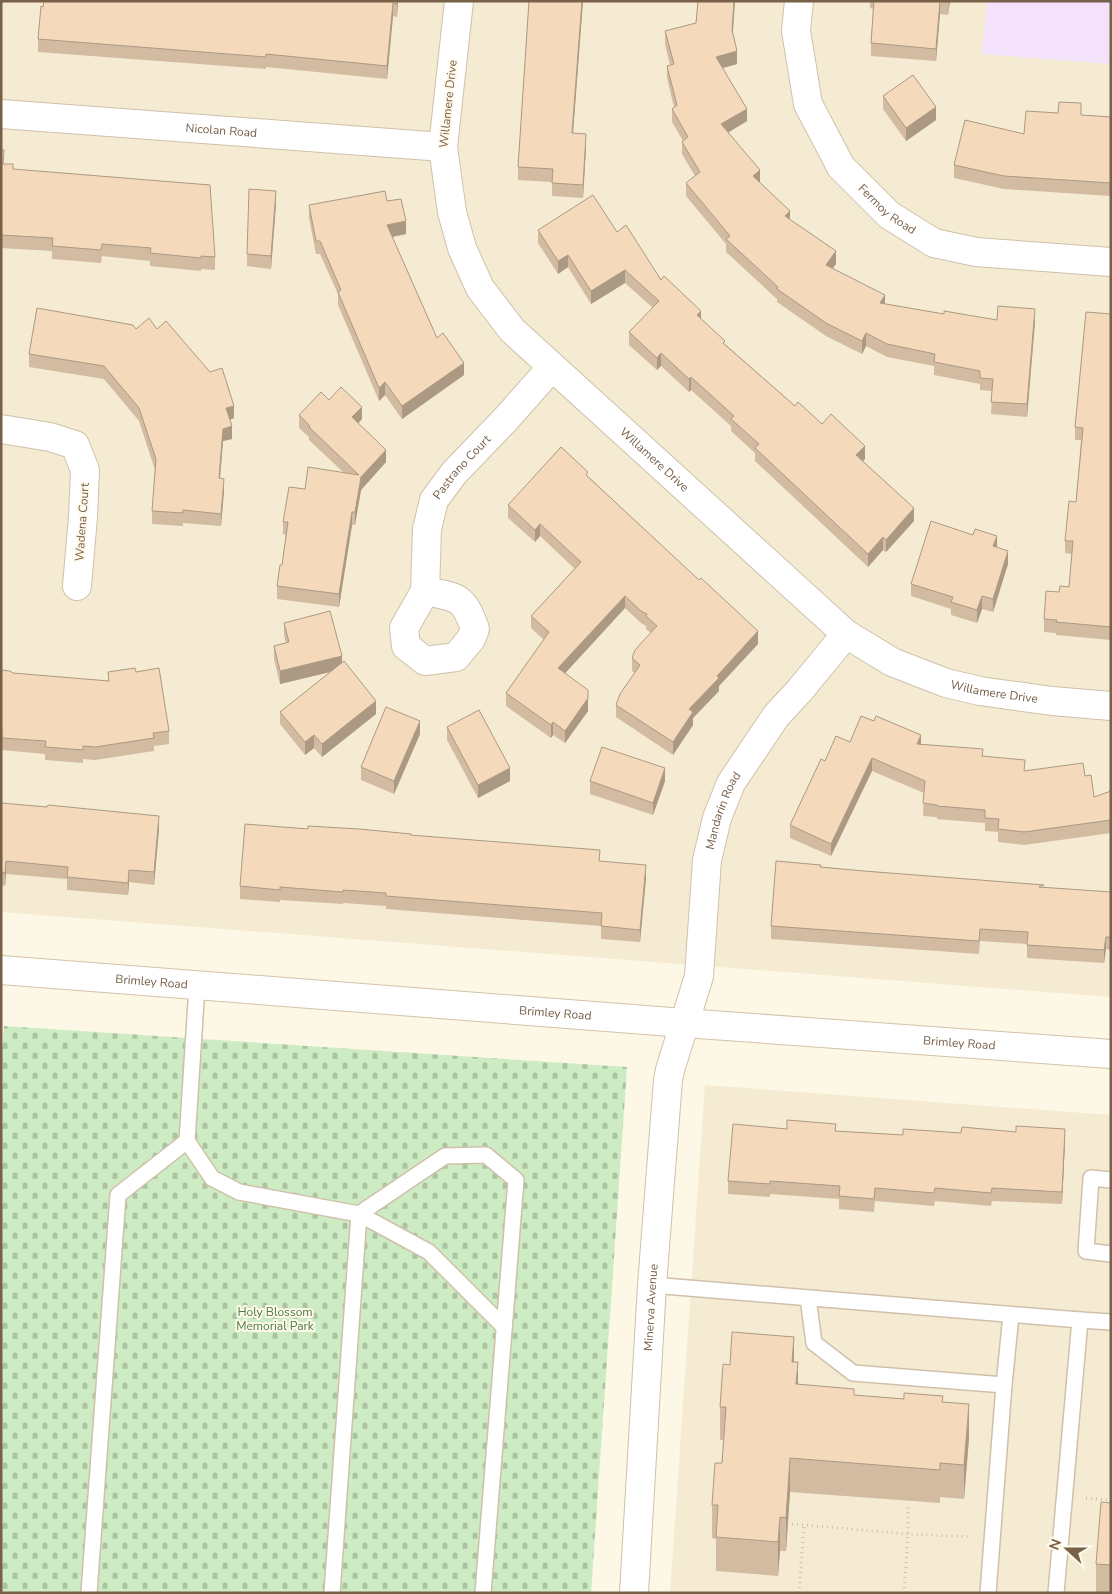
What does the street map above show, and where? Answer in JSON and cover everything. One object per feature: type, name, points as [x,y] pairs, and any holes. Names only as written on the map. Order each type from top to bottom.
[{"type":"street","name":"Willamere Drive","points":[[460,1],[442,147],[452,212],[462,248],[480,288],[512,330],[846,634],[892,662],[946,683],[980,691],[1052,701],[1111,706]]},
{"type":"street","name":"Fermoy Road","points":[[799,1],[796,31],[808,104],[841,167],[889,215],[934,243],[976,252],[1111,262]]},
{"type":"street","name":"Nicolan Road","points":[[1,114],[442,147]]},
{"type":"street","name":"Pastrano Court","points":[[425,591],[427,529],[434,500],[454,473],[498,428],[552,367]]},
{"type":"street","name":"Wadena Court","points":[[1,429],[50,436],[75,445],[84,470],[83,517],[77,586]]},
{"type":"street","name":"Mandarin Road","points":[[684,1023],[699,976],[707,860],[717,818],[731,783],[776,716],[846,634]]},
{"type":"street","name":"Brimley Road","points":[[1,970],[1111,1054]]},
{"type":"street","name":"Minerva Avenue","points":[[634,1593],[652,1285],[668,1080],[684,1023]]},
{"type":"lane","points":[[197,986],[187,1141],[212,1178],[239,1192],[359,1214],[429,1252],[504,1327]]},
{"type":"lane","points":[[89,1593],[118,1195],[187,1141]]},
{"type":"lane","points":[[359,1214],[445,1156],[486,1155],[516,1180],[483,1593]]},
{"type":"lane","points":[[1111,1180],[1091,1178],[1086,1251],[1111,1254]]},
{"type":"lane","points":[[332,1593],[359,1214]]},
{"type":"lane","points":[[652,1285],[1111,1322]]},
{"type":"lane","points":[[808,1298],[814,1343],[853,1373],[1004,1385]]},
{"type":"lane","points":[[988,1593],[1011,1315]]},
{"type":"lane","points":[[1056,1593],[1080,1320]]},
{"type":"path","points":[[904,1593],[908,1504]]},
{"type":"path","points":[[792,1524],[908,1534],[992,1538]]},
{"type":"path","points":[[799,1593],[804,1525]]},
{"type":"shaded area","points":[[1,1],[987,1],[983,54],[1111,64],[1111,997],[1,912]]},
{"type":"shaded area","points":[[987,1],[1111,1],[1111,64],[982,54]]},
{"type":"shaded area","points":[[705,1085],[1111,1115],[1111,1593],[670,1593]]},
{"type":"green space","name":"Holy Blossom Memorial Park","points":[[4,1026],[627,1067],[591,1593],[1,1593],[1,1064]]},
{"type":"building","points":[[44,1],[397,1],[397,4],[393,3],[387,66],[266,54],[266,57],[38,39],[41,6],[43,7]]},
{"type":"building","points":[[529,1],[582,1],[572,133],[586,134],[583,185],[552,183],[553,169],[518,167]]},
{"type":"building","points":[[698,1],[734,1],[732,30],[737,51],[716,57],[747,109],[721,124],[760,170],[753,176],[790,211],[785,216],[836,251],[826,265],[885,295],[880,303],[944,314],[944,311],[997,320],[998,306],[1035,309],[1027,404],[991,402],[993,379],[980,378],[980,371],[934,362],[935,354],[887,344],[866,333],[862,341],[826,323],[777,289],[778,287],[726,239],[730,236],[686,183],[700,172],[682,142],[688,137],[672,109],[677,105],[667,66],[674,64],[665,31],[696,23]]},
{"type":"building","points":[[874,1],[940,1],[936,49],[871,43]]},
{"type":"building","points":[[913,75],[936,107],[906,128],[883,96]]},
{"type":"building","points":[[1059,102],[1081,103],[1081,115],[1111,117],[1111,183],[1004,176],[954,165],[965,120],[1024,134],[1026,111],[1058,113]]},
{"type":"building","points":[[1,150],[4,150],[3,164],[13,164],[13,169],[210,185],[215,257],[201,256],[201,258],[150,253],[151,248],[102,244],[101,250],[52,246],[53,238],[1,235]]},
{"type":"building","points":[[249,189],[276,191],[271,256],[247,254]]},
{"type":"building","points":[[385,191],[387,201],[401,199],[406,221],[387,225],[437,338],[443,333],[464,363],[402,406],[385,382],[379,388],[338,292],[341,290],[320,241],[316,241],[309,205]]},
{"type":"building","points":[[593,195],[617,232],[626,225],[661,280],[664,276],[701,311],[697,315],[725,341],[723,343],[795,406],[798,402],[822,424],[831,414],[865,446],[856,455],[914,508],[886,540],[883,537],[868,554],[755,448],[759,444],[731,419],[734,416],[661,353],[657,358],[629,332],[659,301],[625,270],[591,291],[568,255],[558,261],[538,230]]},
{"type":"building","points":[[37,308],[133,325],[136,329],[149,318],[157,329],[166,321],[210,372],[222,368],[234,406],[226,408],[232,426],[223,429],[219,478],[224,479],[221,514],[183,510],[183,513],[152,511],[156,459],[139,408],[104,366],[29,354]]},
{"type":"building","points":[[1086,312],[1111,314],[1111,627],[1056,622],[1057,620],[1044,619],[1046,591],[1059,592],[1060,586],[1069,587],[1073,541],[1065,541],[1069,501],[1076,502],[1083,428],[1075,427]]},
{"type":"building","points":[[341,387],[362,407],[352,417],[386,450],[361,477],[355,512],[352,512],[339,594],[277,586],[288,522],[283,522],[289,487],[305,489],[308,467],[359,475],[299,415],[321,392],[329,400]]},
{"type":"building","points":[[561,447],[588,472],[586,475],[699,580],[701,578],[758,631],[717,676],[719,678],[689,709],[693,712],[673,742],[616,705],[620,694],[640,665],[632,658],[635,650],[657,626],[646,616],[647,614],[625,596],[558,668],[588,690],[588,698],[565,731],[553,722],[551,725],[506,693],[549,632],[531,616],[581,562],[540,524],[535,530],[508,505]]},
{"type":"building","points":[[931,521],[973,535],[975,529],[997,536],[993,546],[1008,551],[993,599],[982,596],[977,610],[951,602],[953,597],[911,584]]},
{"type":"building","points":[[330,611],[342,656],[280,671],[274,646],[289,642],[284,623]]},
{"type":"building","points":[[344,661],[376,701],[322,744],[314,735],[305,742],[280,712]]},
{"type":"building","points":[[135,668],[136,672],[159,668],[169,731],[153,733],[154,738],[95,747],[83,746],[83,750],[45,747],[46,741],[2,738],[1,670],[13,673],[109,681],[108,672]]},
{"type":"building","points":[[386,707],[420,721],[394,781],[361,767]]},
{"type":"building","points":[[479,710],[510,768],[478,785],[447,727]]},
{"type":"building","points":[[861,716],[874,721],[876,716],[921,735],[917,744],[983,749],[982,756],[1025,760],[1024,771],[1083,763],[1085,776],[1091,775],[1094,797],[1111,791],[1111,820],[1024,832],[998,829],[999,819],[985,818],[985,810],[923,803],[925,781],[872,758],[831,844],[790,825],[821,759],[825,761],[836,736],[850,742]]},
{"type":"building","points":[[602,747],[665,768],[653,803],[590,781]]},
{"type":"building","points":[[1,803],[47,807],[48,805],[159,816],[154,872],[129,870],[128,883],[67,877],[68,867],[6,861],[5,873],[1,872]]},
{"type":"building","points":[[245,824],[308,829],[308,826],[359,829],[410,835],[600,850],[599,861],[646,865],[640,930],[601,926],[602,913],[386,896],[386,893],[280,887],[280,890],[240,886]]},
{"type":"building","points":[[776,861],[821,865],[820,867],[1111,892],[1111,937],[1106,937],[1104,950],[1027,945],[1028,932],[980,929],[979,941],[771,926]]},
{"type":"building","points":[[787,1120],[836,1124],[835,1131],[903,1135],[903,1129],[961,1133],[962,1127],[1016,1132],[1016,1126],[1065,1129],[1062,1192],[992,1188],[991,1193],[935,1188],[934,1193],[875,1188],[874,1199],[839,1196],[840,1186],[770,1181],[770,1184],[728,1181],[733,1124],[787,1129]]},
{"type":"building","points":[[732,1332],[794,1337],[792,1362],[798,1362],[796,1384],[854,1389],[854,1395],[904,1399],[904,1393],[943,1396],[942,1402],[969,1404],[964,1465],[940,1463],[940,1470],[790,1458],[786,1518],[780,1517],[778,1542],[716,1537],[718,1505],[712,1505],[715,1463],[722,1463],[726,1407],[720,1407],[723,1364],[730,1365]]},
{"type":"building","points":[[1101,1502],[1111,1503],[1111,1565],[1096,1564]]}]
